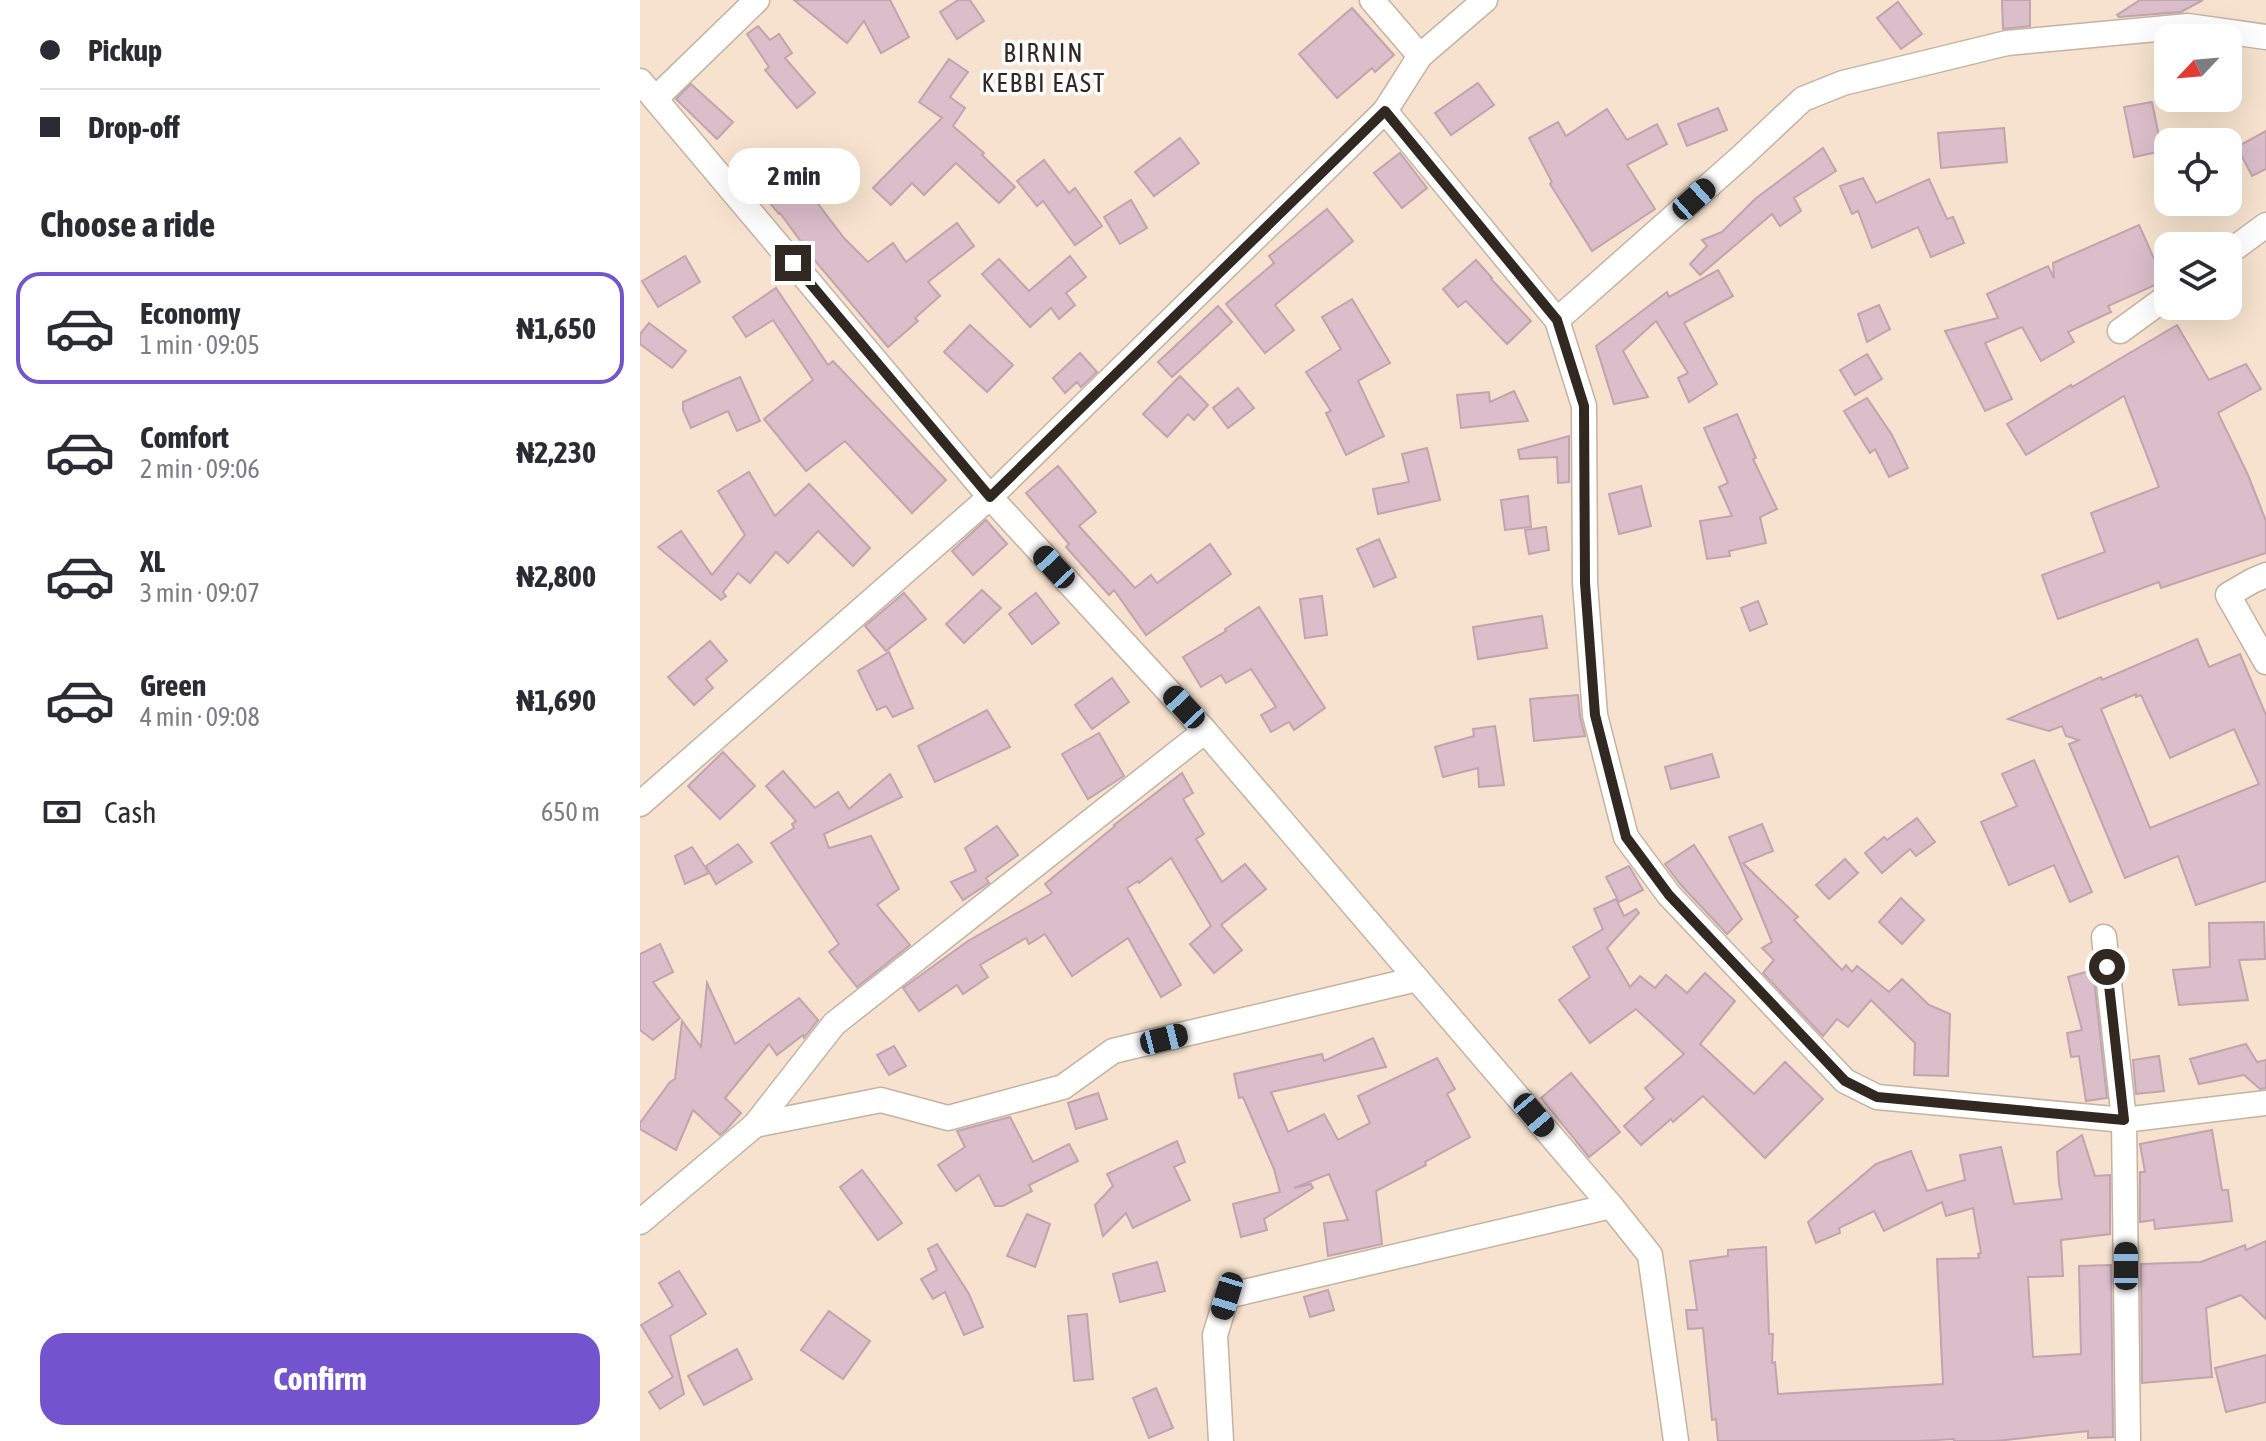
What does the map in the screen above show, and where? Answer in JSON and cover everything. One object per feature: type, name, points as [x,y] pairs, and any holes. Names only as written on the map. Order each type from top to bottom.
[{"type":"street","points":[[757,0],[647,90],[990,497],[1205,731],[1650,1255],[1676,1441]]},
{"type":"street","points":[[1372,0],[1420,56]]},
{"type":"street","points":[[640,804],[990,497],[1385,111],[1420,56],[1485,0]]},
{"type":"street","points":[[1557,320],[1803,99],[1843,83],[2007,43],[2188,26],[2266,37]]},
{"type":"street","points":[[1385,111],[1557,320],[1584,406],[1585,583],[1595,715],[1626,837],[1669,895],[1845,1081],[1877,1097],[2124,1120],[2266,1103]]},
{"type":"street","points":[[2242,243],[2266,225]]},
{"type":"street","points":[[2120,331],[2154,306]]},
{"type":"street","points":[[2266,575],[2228,595],[2266,662]]},
{"type":"street","points":[[640,1222],[755,1125],[834,1024],[1205,731]]},
{"type":"street","points":[[2104,937],[2124,1120],[2128,1441]]},
{"type":"street","points":[[755,1125],[881,1100],[948,1118],[1063,1087],[1113,1051],[1417,979]]},
{"type":"street","points":[[1221,1441],[1215,1335],[1227,1296],[1611,1206]]},
{"type":"building","points":[[794,0],[890,0],[909,37],[881,53],[864,21],[847,43]]},
{"type":"building","points":[[958,0],[970,0],[984,21],[957,39],[940,12]]},
{"type":"building","points":[[2002,0],[2030,0],[2030,26],[2003,29]]},
{"type":"building","points":[[2140,0],[2203,0],[2181,12],[2117,15]]},
{"type":"building","points":[[1898,2],[1922,34],[1901,49],[1877,18]]},
{"type":"building","points":[[1352,8],[1394,55],[1375,72],[1372,68],[1337,98],[1299,54]]},
{"type":"building","points":[[758,26],[770,40],[779,34],[792,53],[785,58],[815,93],[797,108],[765,70],[769,67],[747,34]]},
{"type":"building","points":[[949,59],[968,72],[950,97],[965,108],[953,126],[984,153],[982,155],[1015,187],[999,203],[956,163],[924,195],[912,183],[891,205],[873,188],[942,118],[919,102]]},
{"type":"building","points":[[1478,83],[1494,105],[1451,135],[1435,113]]},
{"type":"building","points":[[691,84],[733,122],[717,139],[676,99]]},
{"type":"building","points":[[2152,102],[2157,128],[2154,128],[2154,153],[2134,157],[2124,107]]},
{"type":"building","points":[[1718,108],[1727,130],[1687,146],[1678,124]]},
{"type":"building","points":[[1607,109],[1627,140],[1657,124],[1667,144],[1627,165],[1655,209],[1592,251],[1550,184],[1552,182],[1529,138],[1558,122],[1566,136]]},
{"type":"building","points":[[2004,128],[2007,162],[1941,168],[1938,133]]},
{"type":"building","points":[[2266,131],[2266,169],[2252,176],[2242,157],[2242,144]]},
{"type":"building","points":[[1180,138],[1199,163],[1154,196],[1135,172]]},
{"type":"building","points":[[1823,148],[1836,171],[1794,198],[1801,211],[1780,226],[1772,214],[1700,275],[1690,264],[1707,246],[1702,240],[1722,232],[1755,199]]},
{"type":"building","points":[[1400,153],[1427,188],[1402,208],[1374,173]]},
{"type":"building","points":[[768,155],[806,188],[844,238],[868,262],[893,243],[906,262],[957,223],[974,246],[928,282],[940,296],[915,318],[918,321],[888,347],[746,174]]},
{"type":"building","points":[[1044,160],[1069,193],[1075,188],[1102,226],[1075,245],[1043,201],[1037,206],[1017,181]]},
{"type":"building","points":[[1863,178],[1876,203],[1929,179],[1947,219],[1953,217],[1964,243],[1931,257],[1918,227],[1872,248],[1858,211],[1852,214],[1840,186]]},
{"type":"building","points":[[1131,200],[1147,228],[1120,244],[1104,217]]},
{"type":"building","points":[[1327,209],[1353,241],[1275,305],[1294,330],[1265,353],[1226,304],[1274,263],[1269,256]]},
{"type":"building","points":[[2139,225],[2154,259],[2154,285],[2108,306],[2111,312],[2068,332],[2074,342],[2041,361],[2022,327],[1985,343],[2012,399],[1985,411],[1945,331],[1998,318],[1987,294],[2048,266],[2054,278],[2053,263]]},
{"type":"building","points":[[685,256],[700,282],[658,307],[642,281]]},
{"type":"building","points":[[1070,256],[1086,277],[1066,293],[1075,305],[1059,319],[1051,308],[1030,327],[982,274],[999,259],[1029,291]]},
{"type":"building","points":[[1476,260],[1531,321],[1507,344],[1466,301],[1458,307],[1443,289]]},
{"type":"building","points":[[1718,270],[1733,296],[1684,323],[1717,384],[1689,402],[1678,378],[1688,373],[1656,321],[1623,351],[1648,397],[1614,404],[1596,346],[1667,292],[1669,297]]},
{"type":"building","points":[[776,288],[828,365],[833,361],[946,480],[912,513],[845,441],[806,471],[764,419],[813,380],[773,320],[746,337],[733,317]]},
{"type":"building","points":[[1352,299],[1390,363],[1358,381],[1384,436],[1346,455],[1326,413],[1331,411],[1306,372],[1341,349],[1322,317]]},
{"type":"building","points":[[1879,305],[1890,329],[1867,342],[1858,314]]},
{"type":"building","points":[[1218,306],[1232,322],[1172,377],[1158,362]]},
{"type":"building","points":[[649,323],[686,351],[672,368],[640,344],[640,334]]},
{"type":"building","points":[[970,325],[1013,365],[987,392],[944,352]]},
{"type":"building","points":[[2177,325],[2209,380],[2246,364],[2261,389],[2218,413],[2266,521],[2266,553],[2161,588],[2159,582],[2058,619],[2042,575],[2105,552],[2091,513],[2159,487],[2124,396],[2026,455],[2007,424]]},
{"type":"building","points":[[1080,353],[1097,372],[1081,387],[1077,382],[1065,393],[1053,378]]},
{"type":"building","points":[[1867,354],[1882,379],[1855,395],[1840,370]]},
{"type":"building","points":[[1180,376],[1208,405],[1194,420],[1188,414],[1167,437],[1143,414]]},
{"type":"building","points":[[740,377],[760,421],[737,431],[728,411],[691,428],[683,402]]},
{"type":"building","points":[[1238,388],[1254,408],[1228,428],[1213,408]]},
{"type":"building","points":[[1514,391],[1528,421],[1461,428],[1457,395],[1489,392],[1490,402]]},
{"type":"building","points":[[1867,398],[1892,435],[1908,468],[1889,477],[1875,449],[1870,453],[1844,411]]},
{"type":"building","points":[[1737,414],[1756,458],[1753,459],[1777,509],[1760,517],[1766,543],[1729,551],[1730,556],[1707,559],[1700,521],[1732,516],[1719,487],[1728,483],[1704,428]]},
{"type":"building","points":[[1569,436],[1569,482],[1558,483],[1557,457],[1520,459],[1518,450]]},
{"type":"building","points":[[1427,448],[1440,500],[1378,514],[1373,489],[1409,482],[1402,454]]},
{"type":"building","points":[[1058,466],[1096,512],[1079,526],[1135,588],[1151,575],[1157,583],[1210,544],[1231,574],[1146,635],[1114,590],[1109,595],[1066,547],[1069,544],[1026,493]]},
{"type":"building","points":[[749,472],[775,516],[809,484],[870,548],[853,566],[818,531],[788,563],[776,552],[750,583],[738,573],[723,592],[726,596],[721,600],[658,547],[681,531],[712,575],[745,535],[718,491]]},
{"type":"building","points":[[1641,486],[1651,526],[1619,534],[1609,494]]},
{"type":"building","points":[[1528,496],[1531,527],[1505,530],[1501,500]]},
{"type":"building","points":[[986,520],[1007,544],[973,575],[952,551]]},
{"type":"building","points":[[1546,527],[1549,550],[1529,554],[1525,530]]},
{"type":"building","points":[[1379,539],[1396,577],[1374,587],[1357,549]]},
{"type":"building","points":[[982,590],[1001,608],[964,643],[946,624]]},
{"type":"building","points":[[904,593],[926,619],[886,651],[865,626]]},
{"type":"building","points":[[1036,593],[1059,623],[1032,644],[1009,614]]},
{"type":"building","points":[[1322,596],[1327,635],[1305,638],[1300,599]]},
{"type":"building","points":[[1758,601],[1767,624],[1750,631],[1741,608]]},
{"type":"building","points":[[1259,607],[1325,708],[1294,730],[1289,722],[1271,732],[1261,715],[1276,707],[1251,669],[1226,683],[1221,675],[1201,687],[1183,657]]},
{"type":"building","points":[[1542,616],[1547,648],[1478,659],[1473,627]]},
{"type":"building","points":[[2197,639],[2209,667],[2240,654],[2266,715],[2266,881],[2196,905],[2178,856],[2125,878],[2069,744],[2079,740],[2066,736],[2062,726],[2049,731],[2008,719],[2101,677],[2102,680]],"holes":[[[2136,694],[2136,697],[2141,695],[2170,758],[2234,729],[2259,784],[2150,828],[2101,709]]]},
{"type":"building","points":[[710,641],[727,661],[706,679],[713,688],[694,705],[668,677]]},
{"type":"building","points":[[889,652],[913,708],[893,717],[886,706],[877,710],[858,671]]},
{"type":"building","points":[[1112,678],[1129,702],[1092,729],[1075,705]]},
{"type":"building","points":[[1578,695],[1585,736],[1534,741],[1530,699]]},
{"type":"building","points":[[987,710],[1010,747],[935,782],[918,746]]},
{"type":"building","points":[[1495,726],[1504,785],[1479,787],[1478,768],[1443,777],[1435,747],[1474,736],[1473,729]]},
{"type":"building","points":[[1099,733],[1124,776],[1088,799],[1062,754]]},
{"type":"building","points":[[723,752],[755,786],[720,819],[688,786]]},
{"type":"building","points":[[1712,754],[1719,777],[1671,789],[1665,767]]},
{"type":"building","points":[[2034,760],[2092,892],[2070,902],[2054,865],[2009,885],[1981,822],[2017,806],[2002,774]]},
{"type":"building","points":[[783,771],[815,808],[838,792],[849,809],[890,774],[902,797],[824,834],[829,848],[871,836],[899,889],[877,905],[910,945],[857,987],[829,952],[839,944],[771,843],[794,828],[792,824],[796,821],[766,786]]},
{"type":"building","points":[[1182,773],[1193,793],[1183,799],[1204,834],[1196,839],[1222,882],[1245,864],[1266,889],[1221,925],[1242,950],[1214,973],[1190,944],[1211,926],[1171,858],[1139,883],[1127,888],[1181,985],[1161,997],[1128,938],[1072,976],[1045,934],[1029,944],[1026,938],[980,965],[988,977],[963,994],[957,985],[919,1011],[903,988],[968,941],[1052,893],[1045,884],[1114,825]]},
{"type":"building","points":[[1917,818],[1935,842],[1916,856],[1910,849],[1882,873],[1865,853],[1884,837],[1887,840]]},
{"type":"building","points":[[1762,824],[1773,851],[1743,863],[1798,917],[1794,920],[1842,970],[1846,965],[1852,972],[1857,966],[1889,992],[1902,979],[1929,1005],[1950,1014],[1948,1076],[1914,1075],[1915,1043],[1871,1000],[1848,1027],[1837,1019],[1823,1036],[1763,973],[1774,960],[1762,948],[1772,942],[1729,837]]},
{"type":"building","points":[[997,826],[1018,855],[986,878],[989,883],[963,900],[951,882],[976,871],[965,848]]},
{"type":"building","points":[[738,844],[752,862],[716,884],[706,866]]},
{"type":"building","points":[[1694,845],[1742,919],[1727,934],[1665,864]]},
{"type":"building","points":[[692,847],[709,873],[685,884],[675,856]]},
{"type":"building","points":[[1845,859],[1858,873],[1829,899],[1816,885]]},
{"type":"building","points":[[1629,866],[1643,890],[1619,902],[1606,877]]},
{"type":"building","points":[[1901,898],[1924,920],[1902,944],[1879,922]]},
{"type":"building","points":[[1616,899],[1624,916],[1636,909],[1639,913],[1607,948],[1630,987],[1640,976],[1655,988],[1666,975],[1687,993],[1705,973],[1735,1001],[1700,1044],[1754,1094],[1785,1062],[1823,1099],[1765,1158],[1703,1096],[1641,1145],[1624,1126],[1654,1099],[1645,1088],[1684,1054],[1636,1009],[1590,1043],[1559,1000],[1590,977],[1573,947],[1603,929],[1594,909]]},
{"type":"building","points":[[2264,922],[2265,959],[2239,960],[2248,1000],[2179,1005],[2173,970],[2210,967],[2209,923]]},
{"type":"building","points":[[660,944],[673,972],[653,982],[680,1018],[653,1040],[640,1030],[640,954]]},
{"type":"building","points":[[2093,970],[2107,1098],[2086,1101],[2079,1056],[2071,1057],[2067,1033],[2082,1030],[2068,977]]},
{"type":"building","points":[[707,983],[735,1044],[799,998],[818,1020],[804,1038],[803,1035],[777,1055],[769,1044],[725,1098],[741,1113],[726,1130],[720,1135],[693,1110],[676,1150],[640,1129],[640,1123],[675,1079],[682,1021],[701,1047]]},
{"type":"building","points":[[1373,1038],[1386,1067],[1271,1092],[1288,1132],[1324,1114],[1338,1140],[1370,1123],[1358,1096],[1437,1058],[1455,1089],[1447,1094],[1470,1137],[1376,1191],[1382,1244],[1328,1256],[1324,1223],[1348,1220],[1329,1174],[1294,1188],[1311,1184],[1313,1188],[1264,1219],[1267,1230],[1241,1237],[1233,1204],[1280,1192],[1274,1169],[1243,1097],[1239,1098],[1234,1074],[1322,1054],[1324,1061]]},
{"type":"building","points":[[2246,1044],[2257,1062],[2266,1060],[2266,1088],[2260,1089],[2244,1075],[2199,1084],[2190,1059]]},
{"type":"building","points":[[894,1046],[906,1066],[889,1075],[877,1055]]},
{"type":"building","points":[[2159,1056],[2164,1091],[2136,1094],[2133,1060]]},
{"type":"building","points":[[1571,1073],[1620,1132],[1589,1157],[1541,1098]]},
{"type":"building","points":[[1098,1093],[1107,1119],[1076,1129],[1068,1103]]},
{"type":"building","points":[[1010,1117],[1033,1162],[1069,1144],[1078,1161],[1029,1185],[1032,1191],[1003,1206],[995,1206],[979,1175],[956,1191],[938,1165],[965,1147],[957,1131]]},
{"type":"building","points":[[2212,1130],[2222,1190],[2228,1190],[2232,1221],[2155,1229],[2154,1220],[2140,1222],[2140,1172],[2145,1172],[2140,1144]]},
{"type":"building","points":[[2082,1135],[2095,1176],[2110,1175],[2110,1234],[2061,1240],[2063,1276],[2028,1277],[2033,1357],[2081,1354],[2079,1266],[2111,1265],[2113,1437],[2088,1438],[2088,1431],[1996,1441],[1718,1441],[1716,1419],[1712,1420],[1703,1328],[1688,1329],[1686,1310],[1697,1310],[1690,1261],[1728,1256],[1728,1250],[1766,1247],[1769,1334],[1773,1334],[1772,1363],[1775,1362],[1778,1394],[1943,1384],[1937,1259],[1979,1258],[1978,1254],[1981,1253],[1973,1208],[1946,1216],[1942,1202],[1884,1231],[1874,1211],[1839,1228],[1840,1233],[1816,1243],[1808,1222],[1876,1164],[1911,1151],[1927,1191],[1965,1180],[1960,1155],[2001,1147],[2014,1204],[2062,1199],[2057,1152]]},
{"type":"building","points":[[1177,1141],[1185,1162],[1174,1167],[1190,1200],[1133,1228],[1126,1213],[1103,1236],[1095,1205],[1113,1186],[1107,1174]]},
{"type":"building","points":[[862,1170],[902,1223],[878,1240],[840,1187]]},
{"type":"building","points":[[1027,1214],[1050,1224],[1035,1267],[1007,1256]]},
{"type":"building","points":[[2266,1241],[2266,1319],[2241,1295],[2206,1308],[2212,1377],[2142,1383],[2141,1264],[2201,1262],[2245,1245],[2246,1250]]},
{"type":"building","points":[[937,1244],[969,1294],[983,1327],[964,1335],[945,1292],[933,1299],[921,1279],[937,1270],[928,1249]]},
{"type":"building","points":[[1157,1262],[1165,1291],[1120,1302],[1113,1274]]},
{"type":"building","points":[[679,1271],[706,1314],[670,1336],[684,1394],[660,1409],[649,1392],[673,1377],[641,1325],[673,1306],[659,1283]]},
{"type":"building","points":[[1328,1290],[1334,1310],[1310,1317],[1304,1297]]},
{"type":"building","points":[[829,1311],[870,1341],[843,1379],[801,1350]]},
{"type":"building","points":[[1087,1314],[1093,1379],[1074,1381],[1068,1316]]},
{"type":"building","points":[[737,1349],[752,1379],[704,1405],[688,1376]]},
{"type":"building","points":[[2266,1355],[2266,1402],[2226,1412],[2215,1368]]},
{"type":"building","points":[[1156,1388],[1173,1428],[1149,1438],[1133,1398]]},
{"type":"district","name":"BIRNIN KEBBI EAST","points":[[1044,68]]},
{"type":"route","points":[[793,263],[990,497],[1385,111],[1557,320],[1584,406],[1585,583],[1595,715],[1626,837],[1669,895],[1845,1081],[1877,1097],[2124,1120],[2107,967]]}]
